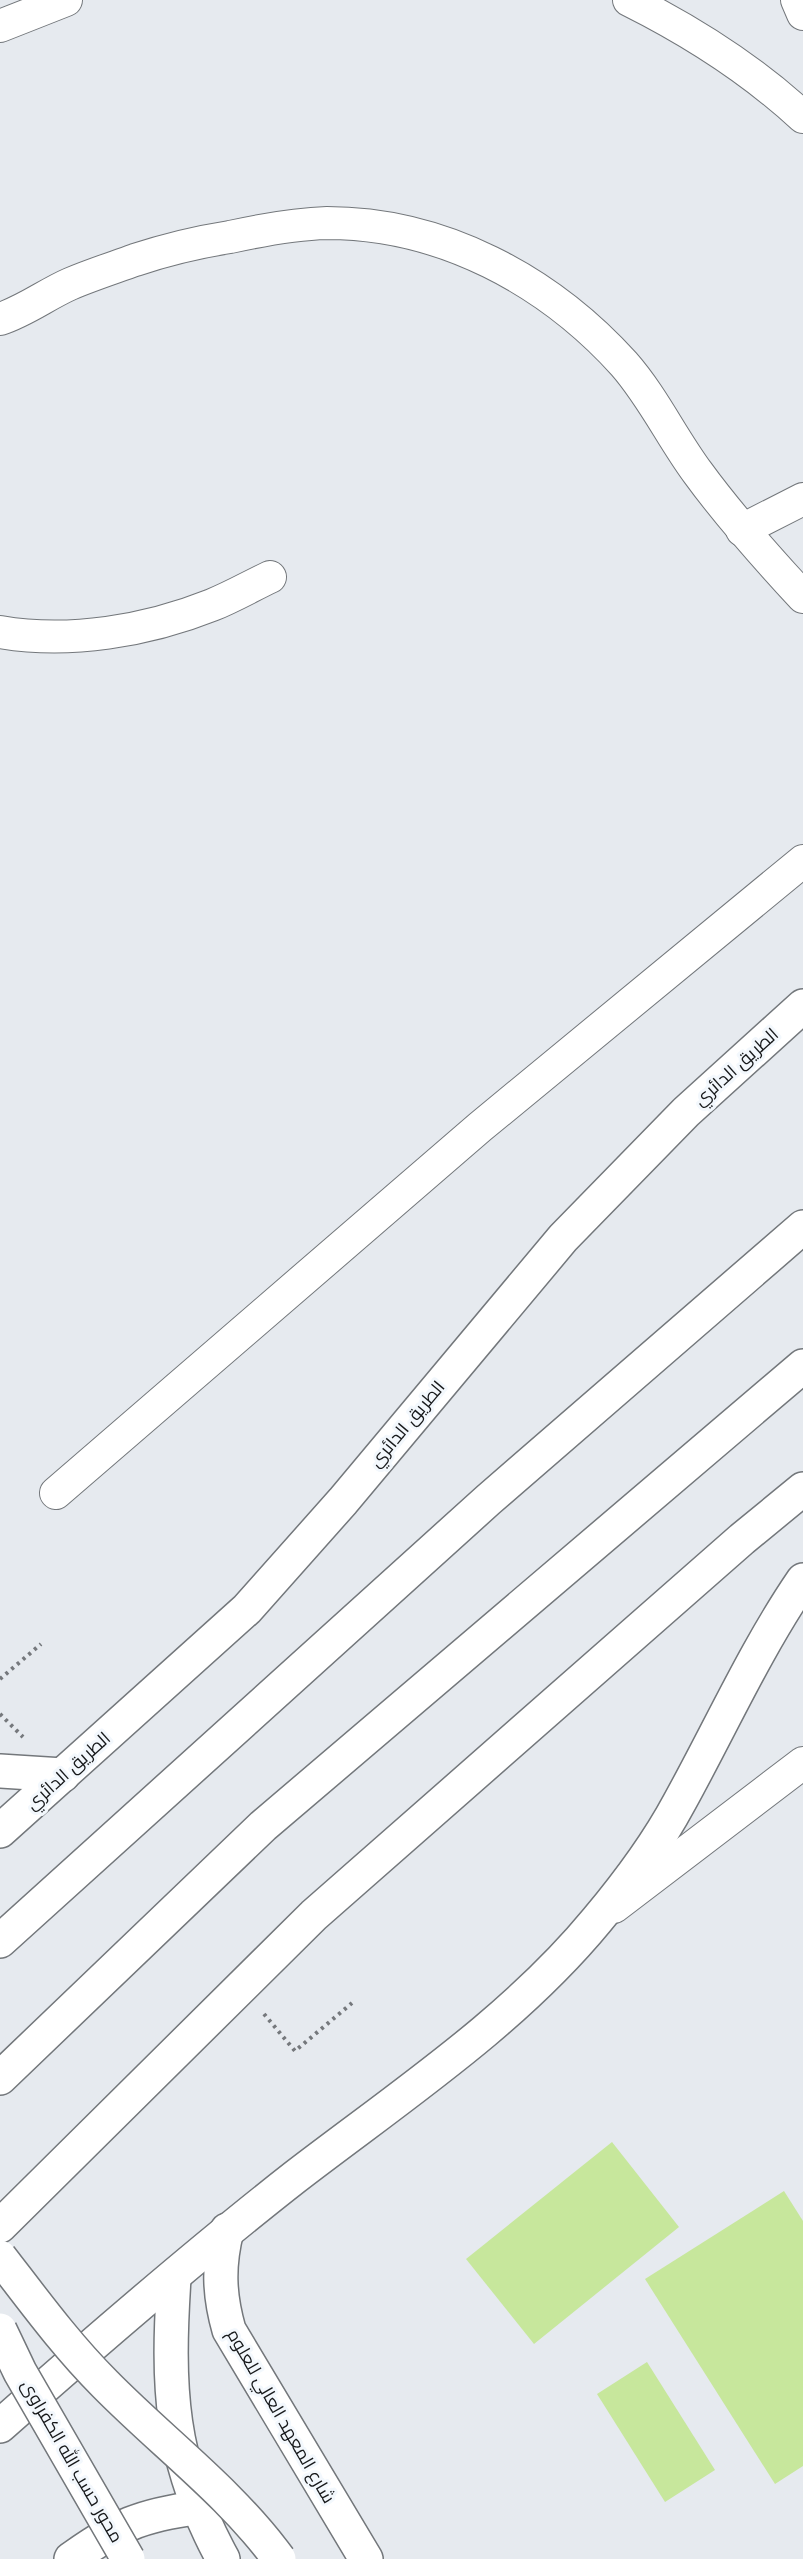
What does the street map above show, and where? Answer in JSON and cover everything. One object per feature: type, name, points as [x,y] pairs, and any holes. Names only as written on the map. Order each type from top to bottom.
[{"type":"main road","name":"الطريق الدائري","points":[[0,1831],[247,1609],[343,1501],[563,1238],[686,1112],[803,1006]]},
{"type":"main road","points":[[0,1941],[488,1500],[803,1227]]},
{"type":"main road","points":[[0,2078],[263,1826],[803,1366]]},
{"type":"main road","points":[[0,2226],[314,1915],[742,1539],[803,1489]]},
{"type":"main road","points":[[0,2426],[227,2230],[498,2020],[550,1972],[597,1920],[640,1865],[678,1805],[753,1663],[803,1580]]},
{"type":"main road","points":[[0,1771],[63,1775]]},
{"type":"main road","name":"شارع المعهد العالي للعلوم","points":[[227,2230],[221,2255],[219,2280],[222,2305],[229,2330],[366,2559]]},
{"type":"main road","points":[[0,2258],[75,2353],[226,2497],[261,2534],[279,2559]]},
{"type":"main road","points":[[174,2278],[170,2373],[174,2419],[183,2464],[197,2508],[223,2559]]},
{"type":"main road","name":"محور حسب الله الكفراوى","points":[[0,2330],[20,2372],[128,2559]]},
{"type":"main road","points":[[71,2559],[106,2534],[135,2521],[164,2512],[197,2508]]},
{"type":"street","points":[[0,26],[66,0]]},
{"type":"street","points":[[629,0],[674,22],[777,94],[803,117]]},
{"type":"street","points":[[797,0],[803,14]]},
{"type":"street","points":[[0,319],[70,284],[138,259],[208,241],[279,227],[327,224],[376,227],[424,237],[470,252],[514,273],[555,299],[592,331],[626,366],[697,471],[742,530],[803,597]]},
{"type":"street","points":[[742,530],[803,499]]},
{"type":"street","points":[[0,632],[81,635],[148,626],[212,605],[270,577]]},
{"type":"street","points":[[56,1494],[480,1127],[803,861]]},
{"type":"street","points":[[597,1920],[803,1762]]},
{"type":"path","points":[[0,1680],[40,1644]]},
{"type":"path","points":[[241,1988],[295,2050],[352,2003]]},
{"type":"green space","points":[[612,2142],[679,2227],[534,2344],[466,2259]]},
{"type":"green space","points":[[784,2191],[803,2221],[803,2466],[775,2484],[645,2279]]},
{"type":"green space","points":[[647,2362],[715,2470],[665,2502],[597,2394]]}]
